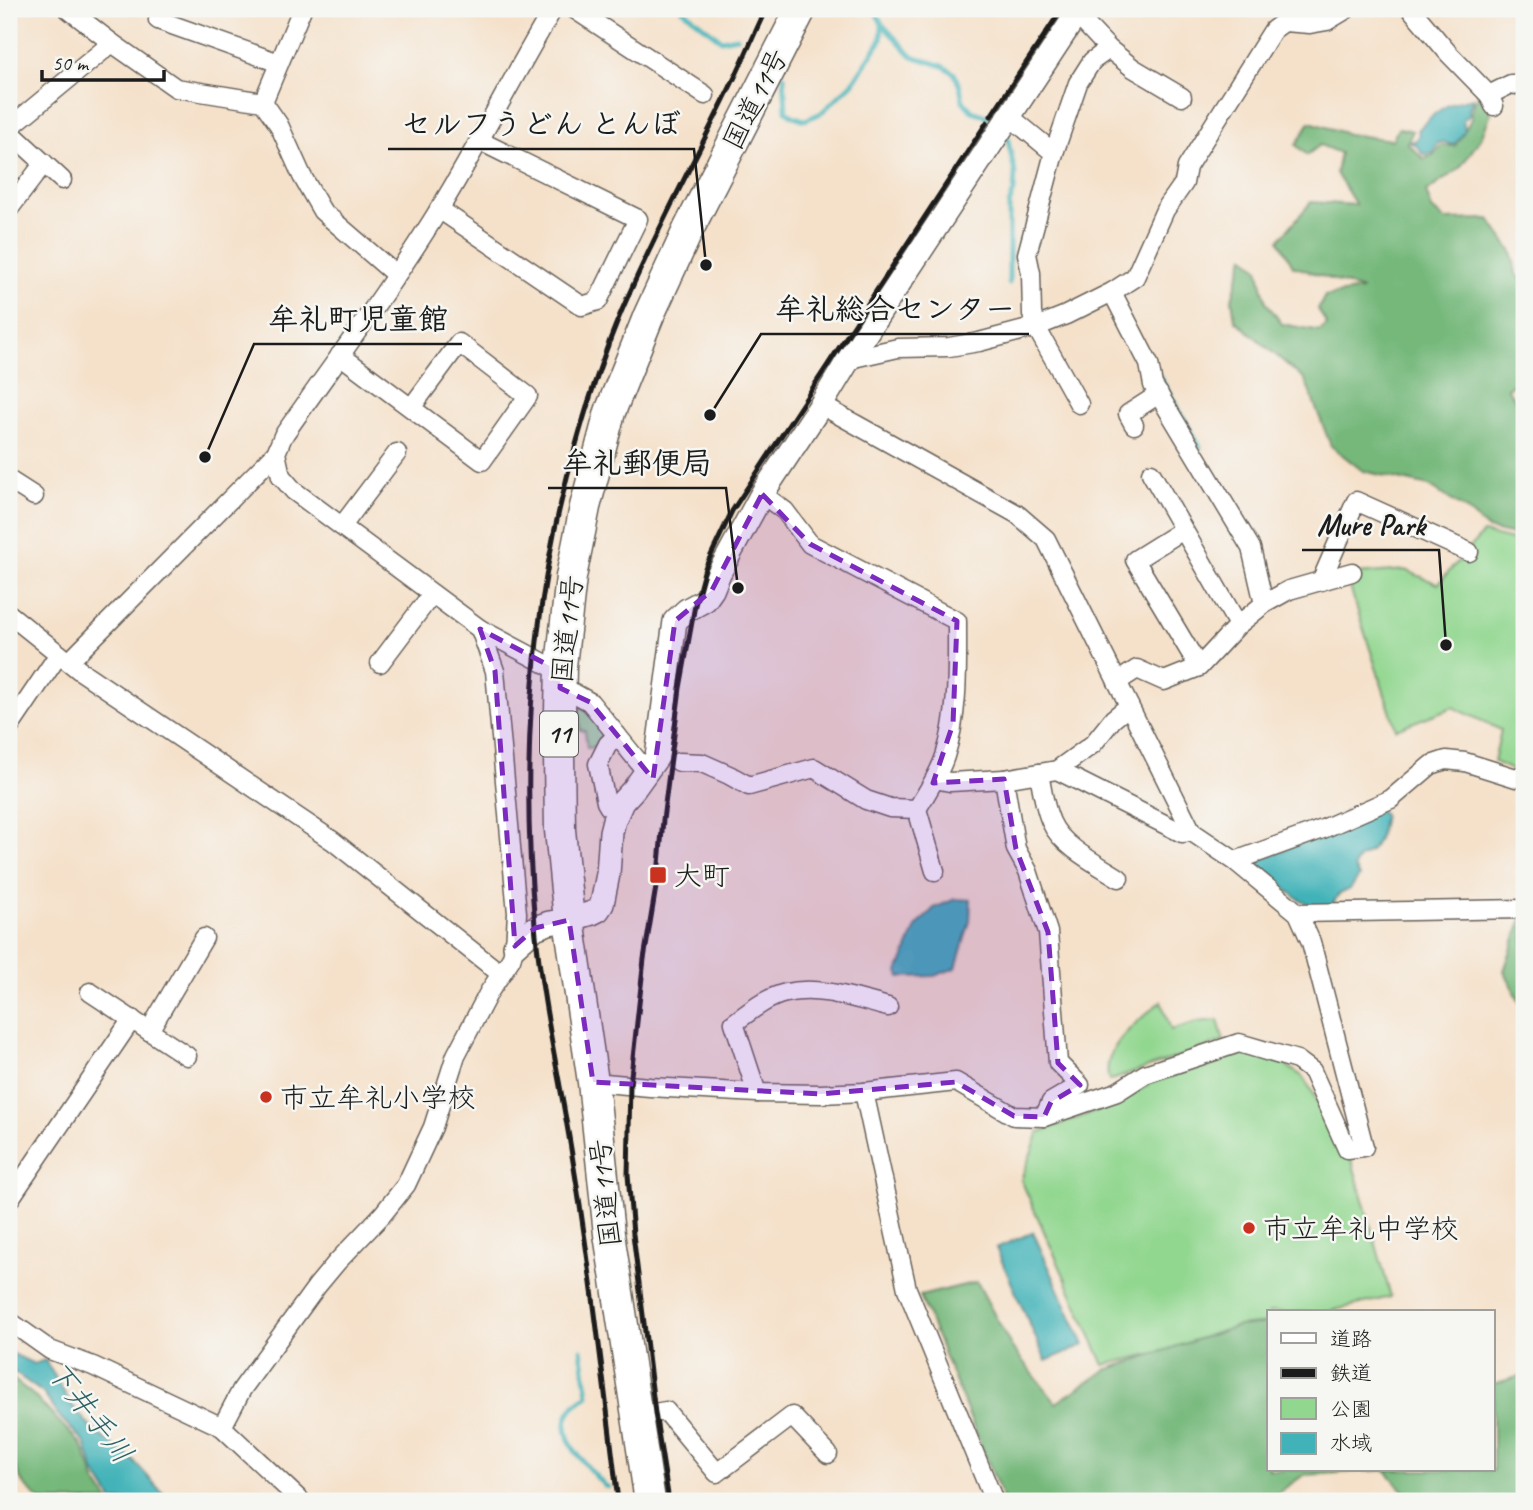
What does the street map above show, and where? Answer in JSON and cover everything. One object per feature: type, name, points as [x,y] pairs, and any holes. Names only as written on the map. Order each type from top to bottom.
[{"type":"highway","name":"国道11号","points":[[650,1501],[609,1234],[593,1082],[569,920],[560,830],[560,680],[571,577],[585,507],[610,412],[649,315],[689,228],[801,9]]},
{"type":"street","points":[[68,9],[177,88],[263,102],[279,125],[302,176],[322,211],[396,275]]},
{"type":"street","points":[[163,9],[159,20],[279,64]]},
{"type":"street","points":[[263,102],[302,9]]},
{"type":"street","points":[[9,728],[64,658],[276,453],[283,436],[439,209],[553,9]]},
{"type":"street","points":[[575,9],[705,95]]},
{"type":"street","points":[[849,359],[898,348],[949,347],[979,342],[1036,327],[1112,292],[1135,277],[1165,210],[1184,183],[1187,167],[1273,30],[1284,22],[1327,21],[1347,9]]},
{"type":"street","points":[[1411,9],[1492,101],[1511,85],[1524,86]]},
{"type":"street","points":[[515,946],[535,928],[592,913],[602,904],[608,874],[611,832],[618,812],[622,802],[657,757],[675,621],[687,610],[705,600],[712,590],[762,494],[1078,11],[1109,49],[1133,68],[1182,97]]},
{"type":"street","points":[[62,180],[9,130],[112,43]]},
{"type":"street","points":[[1079,404],[1036,327],[1032,314],[1031,273],[1027,254],[1054,153],[1078,83],[1092,61],[1109,49]]},
{"type":"street","points":[[1009,116],[1054,153]]},
{"type":"street","points":[[439,209],[582,306],[598,301],[638,219],[480,141]]},
{"type":"street","points":[[9,209],[44,163]]},
{"type":"street","points":[[1112,292],[1149,364],[1153,385],[1251,548],[1264,604]]},
{"type":"street","points":[[340,355],[481,461],[528,396],[459,343],[411,408]]},
{"type":"street","points":[[1134,425],[1128,414],[1159,394]]},
{"type":"street","points":[[593,1082],[757,1093],[864,1092],[956,1083],[1014,1116],[1044,1117],[1117,1092],[1144,1074],[1239,1043],[1297,1060],[1312,1071],[1347,1149],[1364,1147],[1311,942],[1297,913],[1235,861],[1192,832],[1045,538],[1017,514],[821,404]]},
{"type":"street","points":[[276,453],[281,476],[295,491],[480,629],[590,702],[646,771]]},
{"type":"street","points":[[342,526],[397,453]]},
{"type":"street","points":[[1151,473],[1238,625]]},
{"type":"street","points":[[10,483],[34,496]]},
{"type":"street","points":[[762,494],[785,511],[810,544],[957,621],[958,683],[953,724],[944,758],[918,809],[935,871]]},
{"type":"street","points":[[1321,581],[1356,501],[1469,552]]},
{"type":"street","points":[[1183,530],[1135,560],[1199,667]]},
{"type":"street","points":[[1117,682],[1138,669],[1164,681],[1199,667],[1238,625],[1264,604],[1289,590],[1352,572]]},
{"type":"street","points":[[380,663],[432,594]]},
{"type":"street","points":[[9,614],[64,658],[333,841],[501,974]]},
{"type":"street","points":[[222,1427],[243,1389],[317,1286],[406,1185],[433,1127],[456,1055],[489,992],[511,959],[515,946],[516,913],[495,671],[480,629]]},
{"type":"street","points":[[935,779],[950,782],[1004,779],[1048,772],[1093,744],[1113,719],[1129,706]]},
{"type":"street","points":[[617,735],[608,744],[598,764],[606,802],[618,812]]},
{"type":"street","points":[[1235,861],[1323,829],[1391,799],[1431,765],[1446,761],[1465,762],[1516,778],[1524,774]]},
{"type":"street","points":[[679,762],[702,763],[749,786],[814,768],[866,800],[890,808],[918,809]]},
{"type":"street","points":[[1048,772],[1182,833],[1192,832]]},
{"type":"street","points":[[1048,772],[1049,820],[1056,832],[1067,844],[1119,878]]},
{"type":"street","points":[[1004,779],[1016,849],[1028,871],[1048,932],[1058,1063],[1080,1085],[1051,1102],[1044,1117]]},
{"type":"street","points":[[1297,913],[1524,909]]},
{"type":"street","points":[[149,1031],[204,938]]},
{"type":"street","points":[[757,1093],[734,1023],[762,1004],[784,993],[802,991],[824,992],[888,1007]]},
{"type":"street","points":[[90,992],[187,1056]]},
{"type":"street","points":[[9,1200],[132,1019]]},
{"type":"street","points":[[864,1092],[907,1289],[994,1501]]},
{"type":"street","points":[[9,1321],[50,1350],[93,1366],[222,1427],[301,1501]]},
{"type":"street","points":[[636,1416],[666,1411],[717,1474],[792,1416],[828,1454]]},
{"type":"highlighted area","points":[[762,494],[810,544],[957,621],[953,724],[933,783],[1004,779],[1016,849],[1048,932],[1058,1063],[1080,1085],[1051,1102],[1044,1117],[1014,1116],[956,1082],[821,1094],[593,1082],[569,920],[535,928],[515,946],[495,671],[480,629],[561,672],[560,688],[590,702],[653,779],[675,621],[712,590]]},
{"type":"green space","points":[[1479,95],[1491,113],[1481,138],[1459,169],[1426,192],[1432,209],[1445,220],[1489,219],[1512,252],[1516,274],[1524,281],[1524,380],[1507,388],[1524,413],[1524,524],[1514,535],[1487,529],[1468,511],[1429,486],[1363,471],[1331,446],[1305,380],[1235,320],[1232,299],[1244,256],[1258,268],[1266,302],[1282,324],[1320,331],[1327,325],[1318,309],[1325,296],[1362,290],[1293,266],[1279,240],[1311,202],[1356,205],[1336,173],[1340,153],[1320,145],[1307,155],[1296,145],[1310,122],[1348,134],[1392,140],[1399,128],[1413,131],[1407,143],[1424,159],[1433,155],[1440,146],[1455,146],[1472,118],[1472,108]]},
{"type":"green space","points":[[1524,531],[1524,768],[1516,772],[1494,762],[1501,730],[1453,707],[1396,729],[1346,575],[1405,570],[1438,584],[1483,533],[1516,541]]},
{"type":"green space","points":[[580,705],[601,725],[602,737],[594,747],[587,748],[585,731],[580,730]]},
{"type":"green space","points":[[1524,918],[1524,1011],[1504,971]]},
{"type":"green space","points":[[1161,1001],[1171,1030],[1197,1022],[1218,1020],[1224,1041],[1109,1081],[1107,1069],[1115,1046],[1132,1026]]},
{"type":"green space","points":[[1245,1053],[1279,1061],[1302,1076],[1312,1091],[1334,1142],[1352,1161],[1391,1297],[1335,1310],[1267,1310],[1267,1326],[1104,1365],[1021,1180],[1039,1132],[1121,1102],[1152,1082]]},
{"type":"green space","points":[[977,1282],[1011,1346],[1056,1403],[1106,1370],[1237,1326],[1267,1323],[1267,1472],[1353,1472],[1304,1475],[1266,1501],[1004,1501],[920,1296]]},
{"type":"green space","points":[[1524,1375],[1524,1501],[1413,1501],[1387,1472],[1494,1472],[1494,1384]]},
{"type":"green space","points":[[9,1376],[32,1394],[82,1445],[96,1482],[109,1501],[41,1501],[23,1484],[9,1452]]},
{"type":"water","points":[[1474,98],[1469,108],[1470,115],[1463,120],[1465,130],[1457,142],[1451,145],[1438,143],[1432,153],[1423,154],[1410,142],[1416,140],[1418,130],[1437,112],[1457,102]]},
{"type":"water","points":[[1376,810],[1384,814],[1378,840],[1370,851],[1359,858],[1354,867],[1359,877],[1350,889],[1338,895],[1331,907],[1312,906],[1255,866],[1255,862]]},
{"type":"water","points":[[955,899],[971,900],[970,921],[956,968],[934,976],[900,977],[898,972],[916,927],[934,908]]},
{"type":"water","points":[[1033,1232],[1084,1345],[1046,1361],[996,1248]]},
{"type":"water","points":[[9,1352],[34,1364],[45,1360],[71,1404],[92,1429],[132,1459],[170,1501],[113,1501],[94,1471],[85,1443],[60,1417],[43,1393],[11,1370]]},
{"type":"waterway","points":[[682,9],[721,40],[737,37]]},
{"type":"waterway","points":[[784,76],[786,111],[805,120],[821,113],[852,84],[881,40],[882,24],[874,9]]},
{"type":"waterway","points":[[882,24],[912,56],[943,66],[954,73],[963,101],[972,111],[984,115],[994,123]]},
{"type":"waterway","points":[[1007,136],[1015,173],[1014,191],[1009,205],[1009,283]]},
{"type":"waterway","points":[[1160,377],[1200,447]]},
{"type":"waterway","points":[[581,1350],[588,1395],[574,1406],[567,1416],[568,1438],[589,1469],[608,1487]]},
{"type":"railway","points":[[618,1501],[585,1241],[535,925],[529,801],[533,678],[540,616],[563,494],[599,371],[635,281],[766,9]]},
{"type":"railway","points":[[991,116],[1062,9]]},
{"type":"railway","points":[[669,1501],[655,1413],[633,1234],[628,1175],[630,1085],[680,688],[695,605],[705,568],[732,511],[987,122]]},
{"type":"place","name":"セルフうどん とんぼ","points":[[706,265]]},
{"type":"place","name":"牟礼総合センター","points":[[710,415]]},
{"type":"place","name":"牟礼町児童館","points":[[205,457]]},
{"type":"place","name":"牟礼郵便局","points":[[738,588]]},
{"type":"place","name":"Mure Park","points":[[1446,645]]},
{"type":"place","name":"大町","points":[[658,875]]},
{"type":"place","name":"市立牟礼小学校","points":[[266,1097]]},
{"type":"place","name":"市立牟礼中学校","points":[[1249,1228]]},
{"type":"water label","name":"下井手川","points":[[90,1412]]}]
